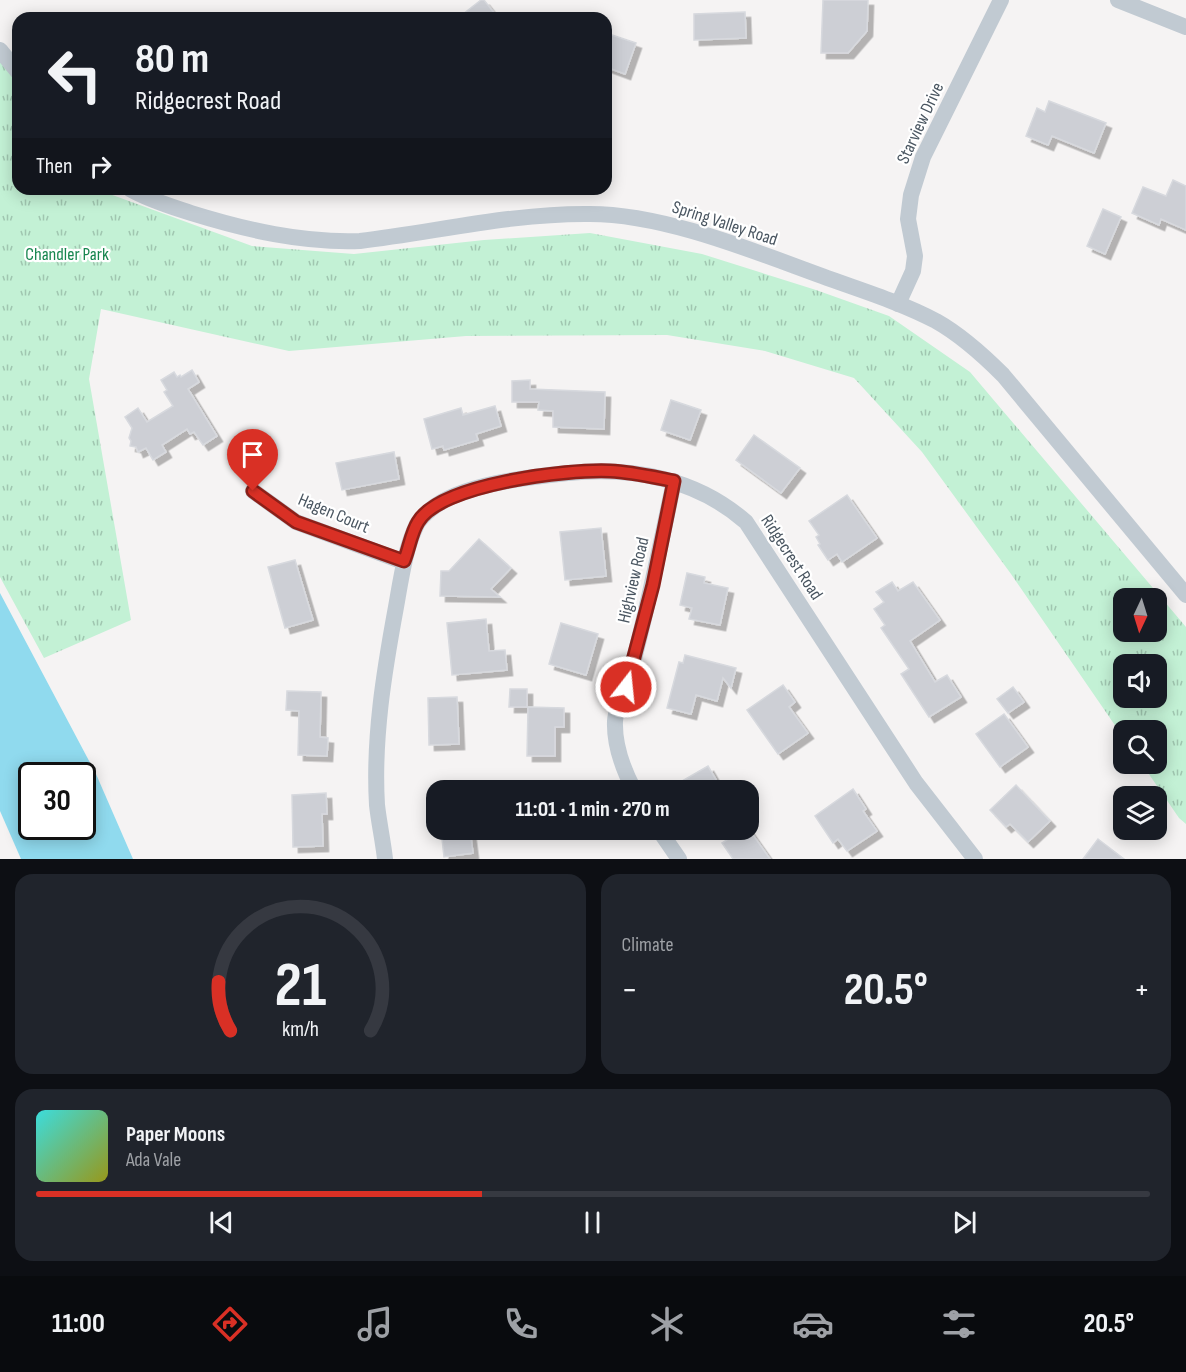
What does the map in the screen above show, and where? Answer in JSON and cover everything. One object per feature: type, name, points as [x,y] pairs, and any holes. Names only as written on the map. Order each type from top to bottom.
[{"type":"street","name":"Starview Drive","points":[[898,304],[913,272],[915,256],[908,219],[916,178],[923,158],[1001,0]]},
{"type":"street","points":[[1118,0],[1186,27]]},
{"type":"street","points":[[0,50],[12,65]]},
{"type":"street","name":"Spring Valley Road","points":[[143,195],[218,222],[294,238],[336,242],[360,241],[563,214],[622,216],[681,228],[764,255],[898,304],[937,322],[961,338],[1003,375],[1186,595]]},
{"type":"street","name":"Ridgecrest Road","points":[[386,859],[378,805],[379,715],[404,561],[418,522],[440,502],[517,479],[608,471],[674,481],[707,493],[729,507],[746,522],[916,783],[975,859]]},
{"type":"street","name":"Highview Road","points":[[629,780],[621,764],[615,719],[631,670],[653,585],[674,481]]},
{"type":"street","name":"Hagen Court","points":[[253,491],[296,522],[404,561]]},
{"type":"street","points":[[666,840],[679,859]]},
{"type":"green space","name":"Chandler Park","points":[[0,59],[12,74],[12,195],[112,195],[252,246],[354,254],[484,240],[590,233],[702,254],[889,316],[970,372],[1153,588],[1113,588],[1113,642],[1167,642],[1167,605],[1186,627],[1186,824],[1167,800],[1167,786],[1157,786],[1149,774],[1167,774],[1167,720],[1113,720],[1113,722],[1011,574],[922,452],[854,378],[765,351],[667,335],[466,336],[289,351],[101,309],[89,379],[131,620],[44,658],[0,577]]},
{"type":"water","points":[[0,593],[90,762],[18,762],[18,840],[96,840],[96,774],[133,859],[21,859],[0,811]]},
{"type":"building","points":[[484,0],[493,12],[466,12]]},
{"type":"building","points":[[823,0],[868,0],[867,31],[848,53],[821,53]]},
{"type":"building","points":[[745,12],[746,38],[694,40],[694,14]]},
{"type":"building","points":[[612,35],[636,43],[625,74],[612,69]]},
{"type":"building","points":[[1049,101],[1106,123],[1094,153],[1052,136],[1048,145],[1026,136],[1037,108],[1045,112]]},
{"type":"building","points":[[1173,180],[1186,186],[1186,230],[1161,219],[1159,225],[1132,213],[1143,187],[1166,196]]},
{"type":"building","points":[[1103,209],[1121,217],[1105,254],[1087,246]]},
{"type":"building","points":[[192,370],[199,382],[188,389],[217,436],[203,445],[194,432],[190,434],[187,429],[162,445],[166,452],[153,460],[146,448],[138,452],[136,447],[130,446],[129,438],[132,428],[125,417],[138,408],[147,422],[173,406],[164,392],[167,390],[161,380],[174,372],[177,377],[180,375],[181,377]]},
{"type":"building","points":[[530,380],[530,389],[605,392],[604,429],[553,427],[553,411],[538,410],[539,402],[512,402],[512,381]]},
{"type":"building","points":[[671,400],[701,410],[690,440],[661,430]]},
{"type":"building","points":[[495,406],[501,426],[476,434],[478,440],[444,450],[443,446],[432,449],[424,419],[461,408],[463,415]]},
{"type":"building","points":[[754,435],[800,468],[781,493],[736,460]]},
{"type":"building","points":[[394,452],[399,479],[342,490],[336,463]]},
{"type":"building","points":[[847,495],[877,538],[842,562],[837,554],[828,560],[818,545],[820,544],[816,537],[819,535],[809,521]]},
{"type":"building","points":[[601,528],[606,576],[565,580],[560,532]]},
{"type":"building","points":[[479,539],[511,568],[491,589],[500,597],[440,596],[441,571],[449,571]]},
{"type":"building","points":[[295,560],[313,620],[285,628],[268,567]]},
{"type":"building","points":[[687,573],[705,577],[704,583],[728,588],[720,625],[689,619],[692,608],[680,605]]},
{"type":"building","points":[[892,582],[898,591],[913,582],[940,620],[910,641],[935,682],[947,675],[961,697],[929,717],[901,674],[909,669],[881,628],[885,625],[874,609],[884,602],[876,592]]},
{"type":"building","points":[[486,619],[489,651],[505,650],[507,670],[452,675],[447,623]]},
{"type":"building","points":[[561,623],[598,634],[586,675],[549,664]]},
{"type":"building","points":[[685,655],[736,668],[731,688],[723,678],[717,701],[696,695],[691,714],[667,708],[679,662],[683,663]]},
{"type":"building","points":[[783,685],[795,702],[789,707],[808,733],[778,754],[747,710]]},
{"type":"building","points":[[1013,687],[1024,702],[1008,713],[997,699]]},
{"type":"building","points":[[510,689],[527,689],[527,707],[509,707]]},
{"type":"building","points":[[287,691],[321,692],[320,737],[328,738],[327,756],[298,755],[299,711],[286,710]]},
{"type":"building","points":[[457,697],[459,744],[429,745],[428,698]]},
{"type":"building","points":[[528,707],[564,708],[564,727],[555,727],[555,756],[527,756]]},
{"type":"building","points":[[1004,714],[1028,747],[1000,767],[976,734]]},
{"type":"building","points":[[708,766],[716,780],[684,780]]},
{"type":"building","points":[[1016,785],[1050,821],[1028,842],[1010,824],[1006,827],[990,810]]},
{"type":"building","points":[[853,789],[866,809],[863,811],[877,831],[847,851],[838,839],[833,843],[815,816]]},
{"type":"building","points":[[326,793],[327,814],[322,814],[323,846],[293,847],[292,795]]},
{"type":"building","points":[[1098,839],[1124,859],[1083,859]]},
{"type":"building","points":[[442,840],[471,840],[473,853],[444,857]]},
{"type":"building","points":[[727,840],[757,840],[770,859],[733,859],[722,843]]},
{"type":"route","points":[[253,491],[296,522],[404,561],[418,522],[440,502],[463,494],[517,479],[577,472],[608,471],[674,481],[653,585],[626,687]]}]
